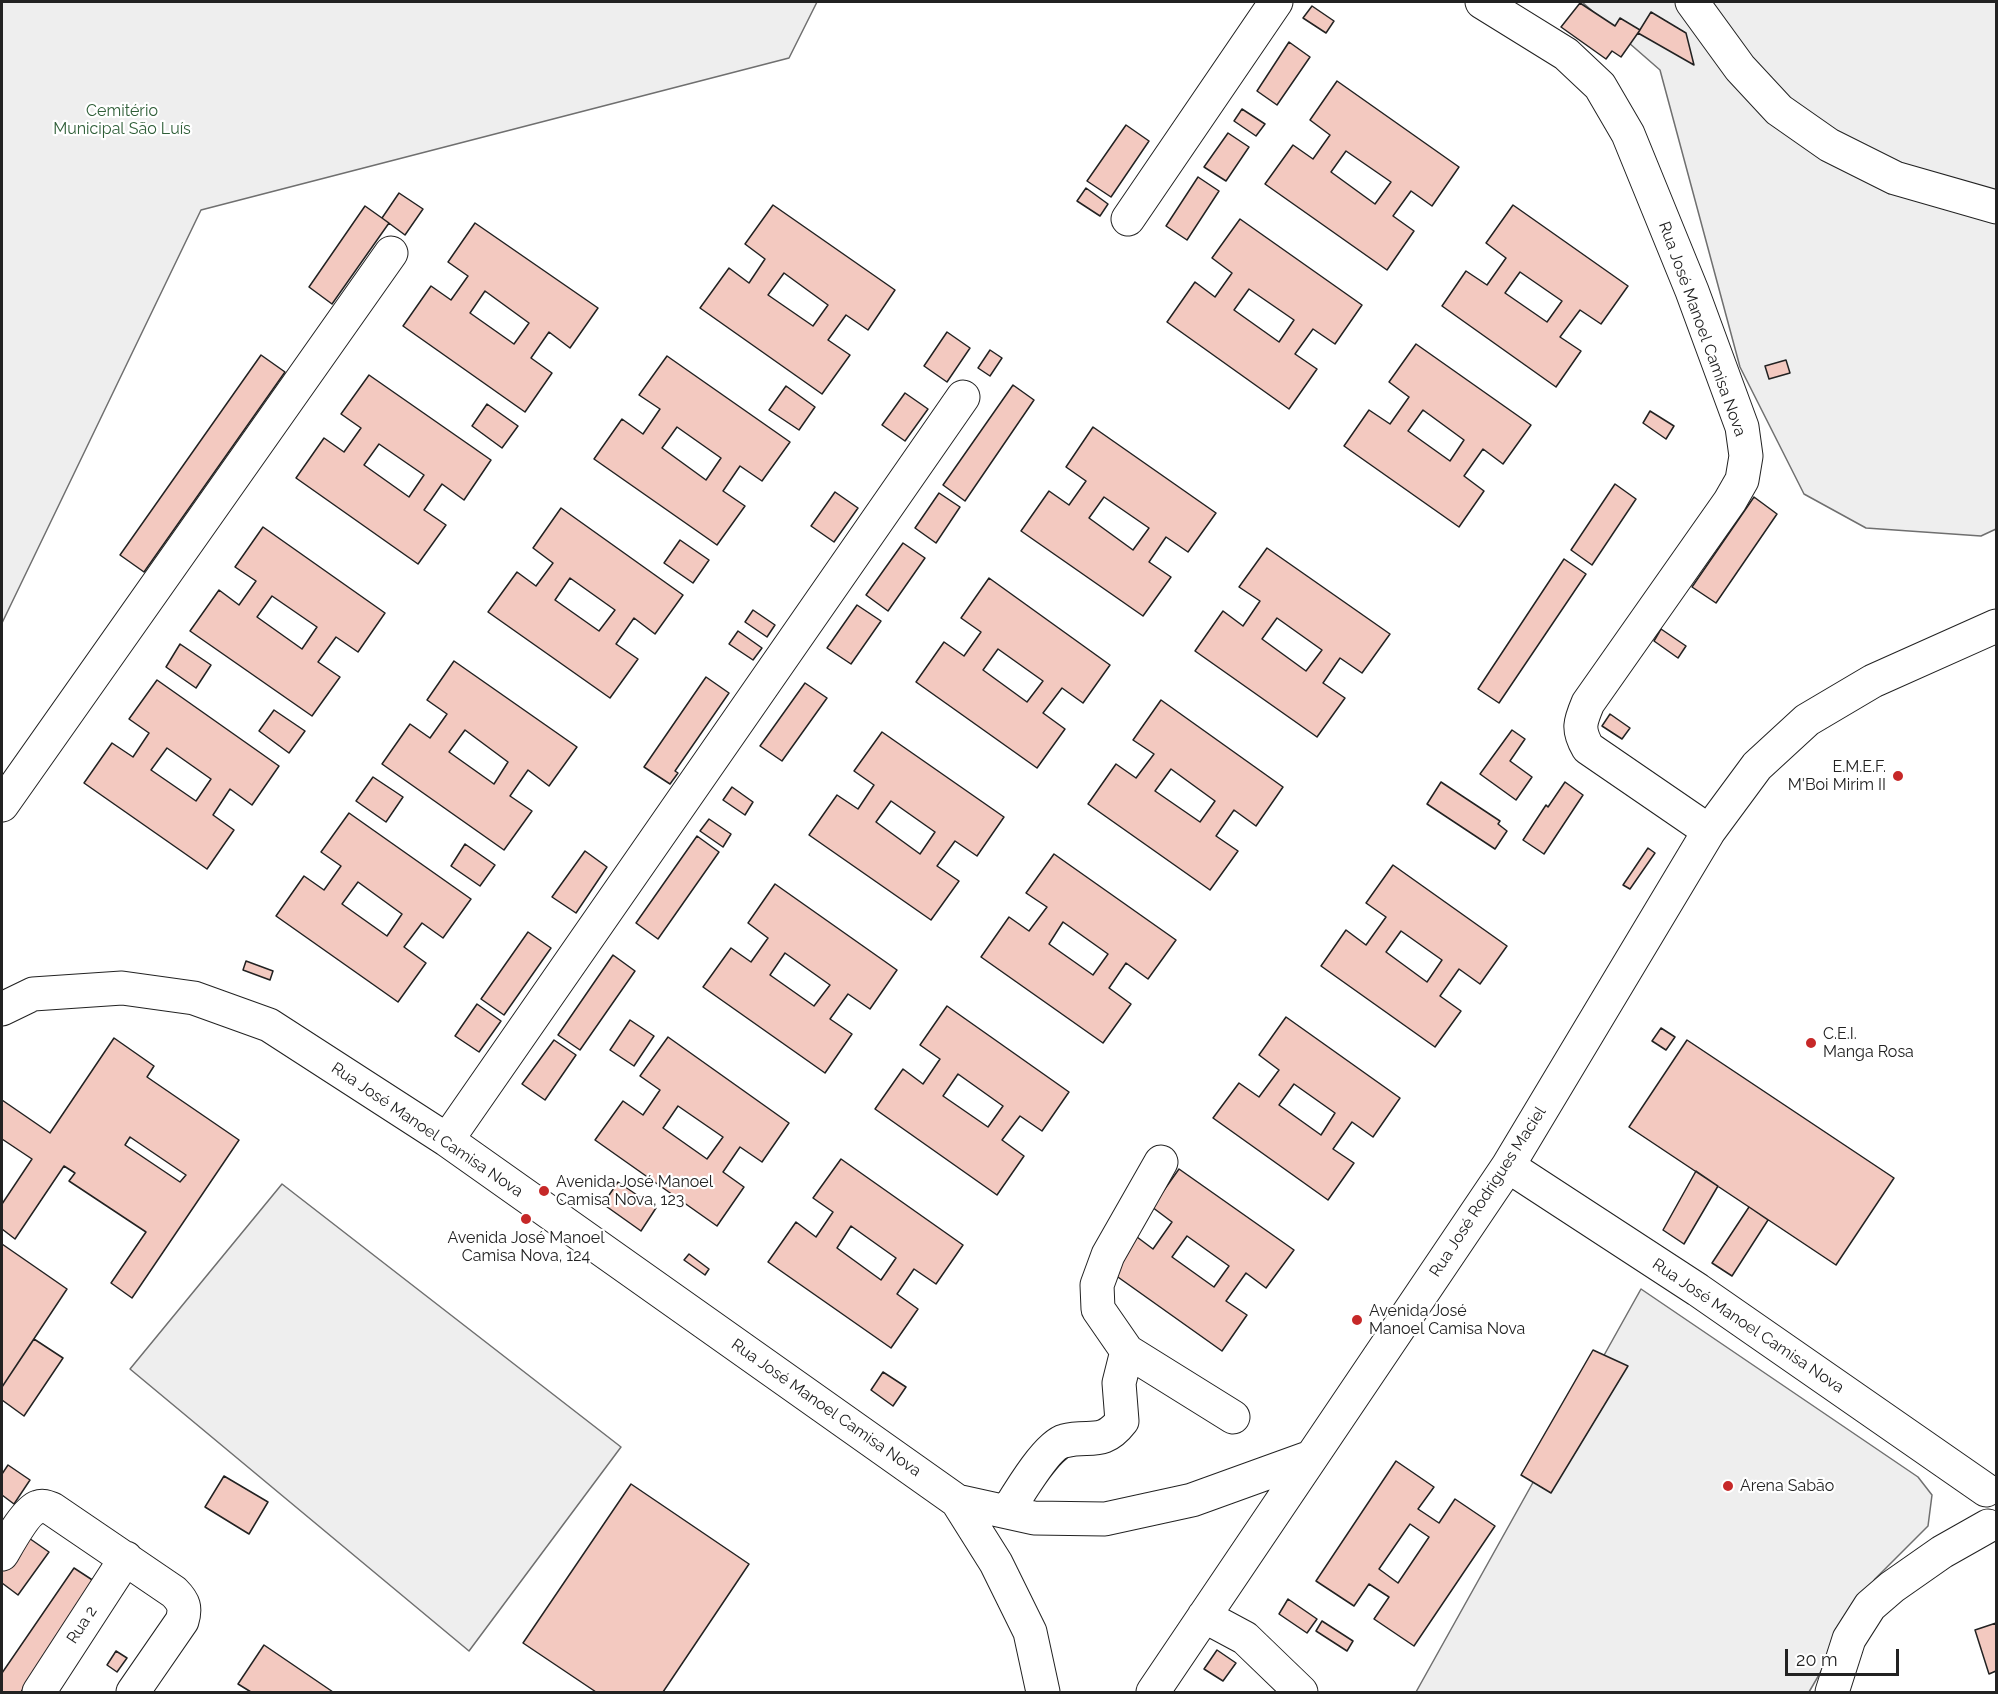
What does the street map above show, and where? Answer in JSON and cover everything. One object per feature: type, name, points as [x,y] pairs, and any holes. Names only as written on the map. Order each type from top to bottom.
[{"type":"street","points":[[1128,219],[1276,2]]},
{"type":"street","name":"Rua José Manoel Camisa Nova","points":[[1482,2],[1566,54],[1600,86],[1628,134],[1692,291],[1742,427],[1746,456],[1742,480],[1730,501],[1587,703],[1581,719],[1580,734],[1588,748],[1709,831]]},
{"type":"street","points":[[1692,2],[1740,68],[1779,110],[1829,145],[1895,178],[1996,207]]},
{"type":"street","points":[[2,805],[391,253]]},
{"type":"street","points":[[447,1140],[963,397]]},
{"type":"street","name":"Rua José Rodrigues Maciel","points":[[1153,1692],[1508,1166],[1709,831],[1757,766],[1807,720],[1873,681],[1996,626]]},
{"type":"street","name":"Rua José Manoel Camisa Nova","points":[[2,1009],[33,994],[122,987],[194,998],[269,1025],[447,1140],[957,1501],[996,1563],[1030,1632],[1043,1692]]},
{"type":"street","points":[[1161,1162],[1108,1255],[1097,1286],[1098,1309],[1126,1351],[1233,1417]]},
{"type":"street","name":"Rua José Manoel Camisa Nova","points":[[1508,1166],[1991,1486]]},
{"type":"street","points":[[1006,1512],[1043,1458],[1062,1441],[1093,1439],[1113,1433],[1122,1421],[1119,1383],[1126,1351]]},
{"type":"street","name":"Rua José Manoel Camisa Nova","points":[[957,1501],[1034,1518],[1106,1519],[1192,1500],[1311,1457]]},
{"type":"street","points":[[1832,1692],[1849,1639],[1870,1606],[1892,1587],[1942,1552],[1992,1529],[1982,1519],[1980,1510],[1983,1493],[1991,1486]]},
{"type":"street","points":[[2,1554],[29,1513],[42,1506],[52,1509],[174,1592],[182,1601],[185,1610],[182,1621],[133,1692]]},
{"type":"street","name":"Rua 2","points":[[39,1692],[126,1558]]},
{"type":"street","points":[[1204,1616],[1245,1638],[1301,1692]]},
{"type":"green space","name":"Cemitério Municipal São Luís","points":[[2,2],[817,2],[789,58],[201,210],[2,623]]},
{"type":"green space","points":[[1582,2],[1996,2],[1996,529],[1981,536],[1866,528],[1804,494],[1740,367],[1660,70]]},
{"type":"green space","points":[[282,1184],[621,1447],[469,1651],[130,1369]]},
{"type":"green space","name":"Arena Sabão","points":[[1641,1289],[1918,1477],[1932,1495],[1928,1526],[1875,1579],[1809,1692],[1416,1692]]},
{"type":"building","points":[[1580,3],[1615,26],[1620,18],[1640,30],[1621,57],[1612,51],[1606,59],[1561,27]]},
{"type":"building","points":[[1312,6],[1334,21],[1326,33],[1303,18]]},
{"type":"building","points":[[1651,12],[1686,33],[1694,65],[1638,33]]},
{"type":"building","points":[[1289,42],[1310,57],[1277,105],[1257,91]]},
{"type":"building","points":[[1337,81],[1459,167],[1432,206],[1411,191],[1393,216],[1414,231],[1387,270],[1265,184],[1293,145],[1313,159],[1330,135],[1310,120]],"holes":[[[1346,151],[1391,182],[1375,204],[1331,172]]]},
{"type":"building","points":[[1242,109],[1265,124],[1256,136],[1234,121]]},
{"type":"building","points":[[1126,125],[1149,141],[1111,197],[1087,181]]},
{"type":"building","points":[[1228,133],[1249,147],[1226,181],[1204,167]]},
{"type":"building","points":[[1198,177],[1219,191],[1187,240],[1166,226]]},
{"type":"building","points":[[1086,188],[1108,204],[1100,216],[1077,201]]},
{"type":"building","points":[[399,193],[423,209],[405,235],[382,218]]},
{"type":"building","points":[[773,205],[895,290],[868,330],[846,315],[828,340],[850,355],[822,394],[700,308],[729,268],[749,283],[765,259],[745,244]],"holes":[[[784,273],[828,305],[813,326],[768,295]]]},
{"type":"building","points":[[1513,205],[1628,286],[1601,324],[1580,310],[1560,337],[1581,351],[1556,387],[1442,306],[1466,271],[1487,285],[1506,258],[1486,243]],"holes":[[[1520,272],[1562,301],[1547,322],[1505,293]]]},
{"type":"building","points":[[365,206],[389,223],[332,304],[309,287]]},
{"type":"building","points":[[1240,219],[1362,305],[1335,344],[1313,329],[1295,354],[1317,369],[1289,409],[1167,322],[1195,282],[1215,297],[1232,273],[1212,258]],"holes":[[[1249,289],[1294,320],[1279,342],[1234,310]]]},
{"type":"building","points":[[475,223],[598,308],[570,348],[549,332],[531,358],[552,373],[525,412],[403,326],[431,286],[451,300],[468,276],[448,262]],"holes":[[[485,291],[529,323],[514,344],[470,313]]]},
{"type":"building","points":[[947,332],[970,348],[947,382],[924,366]]},
{"type":"building","points":[[1416,344],[1531,425],[1503,464],[1483,449],[1464,476],[1484,491],[1459,527],[1344,446],[1369,410],[1390,424],[1409,397],[1389,382]],"holes":[[[1423,410],[1464,440],[1450,461],[1408,431]]]},
{"type":"building","points":[[990,350],[1002,358],[990,376],[978,368]]},
{"type":"building","points":[[261,355],[285,372],[144,572],[120,555]]},
{"type":"building","points":[[667,356],[790,442],[762,481],[740,466],[723,491],[745,506],[717,545],[594,459],[622,419],[643,434],[660,409],[639,395]],"holes":[[[677,427],[721,458],[706,480],[662,448]]]},
{"type":"building","points":[[1786,360],[1790,373],[1769,379],[1765,366]]},
{"type":"building","points":[[369,375],[491,460],[464,500],[442,484],[424,510],[446,525],[418,564],[296,478],[324,438],[344,452],[361,428],[341,414]],"holes":[[[379,444],[424,475],[409,497],[364,465]]]},
{"type":"building","points":[[1013,385],[1034,400],[965,501],[943,485]]},
{"type":"building","points":[[786,386],[815,407],[799,430],[769,410]]},
{"type":"building","points":[[905,393],[928,409],[905,441],[882,425]]},
{"type":"building","points":[[487,404],[518,426],[502,448],[472,426]]},
{"type":"building","points":[[1650,411],[1674,426],[1666,439],[1643,423]]},
{"type":"building","points":[[1093,427],[1216,513],[1188,552],[1166,537],[1149,562],[1171,577],[1143,616],[1021,531],[1049,491],[1069,505],[1086,481],[1066,467]],"holes":[[[1104,497],[1149,528],[1133,550],[1089,518]]]},
{"type":"building","points":[[1615,484],[1636,499],[1592,565],[1571,550]]},
{"type":"building","points":[[835,492],[858,508],[834,542],[811,526]]},
{"type":"building","points":[[939,493],[960,507],[936,543],[915,528]]},
{"type":"building","points":[[1754,497],[1777,514],[1716,603],[1692,587]]},
{"type":"building","points":[[561,508],[683,595],[655,634],[634,618],[616,644],[638,659],[610,698],[488,612],[517,572],[536,586],[553,563],[533,548]],"holes":[[[570,578],[615,610],[599,631],[555,600]]]},
{"type":"building","points":[[263,527],[385,613],[358,652],[336,637],[318,662],[340,677],[312,716],[190,631],[219,590],[239,605],[256,581],[235,567]],"holes":[[[272,596],[317,627],[302,649],[257,617]]]},
{"type":"building","points":[[680,540],[709,560],[693,583],[664,563]]},
{"type":"building","points":[[903,543],[925,558],[888,611],[866,595]]},
{"type":"building","points":[[1267,548],[1390,634],[1362,673],[1340,658],[1323,683],[1345,698],[1317,737],[1195,651],[1223,611],[1243,626],[1260,601],[1239,587]],"holes":[[[1277,618],[1322,650],[1306,671],[1262,639]]]},
{"type":"building","points":[[1564,559],[1586,574],[1499,703],[1478,689]]},
{"type":"building","points":[[989,578],[1110,665],[1083,703],[1062,688],[1043,713],[1065,729],[1037,768],[916,682],[944,642],[964,656],[981,632],[961,618]],"holes":[[[998,649],[1043,681],[1027,702],[983,670]]]},
{"type":"building","points":[[857,605],[881,621],[851,664],[827,648]]},
{"type":"building","points":[[753,610],[775,625],[767,637],[745,622]]},
{"type":"building","points":[[1661,629],[1686,646],[1678,658],[1654,641]]},
{"type":"building","points":[[738,631],[762,648],[753,660],[729,644]]},
{"type":"building","points":[[180,644],[211,665],[196,688],[166,667]]},
{"type":"building","points":[[454,661],[577,747],[549,786],[528,770],[510,796],[532,811],[504,850],[382,764],[410,724],[430,738],[447,714],[427,700]],"holes":[[[465,730],[508,762],[494,784],[449,752]]]},
{"type":"building","points":[[706,677],[729,693],[675,771],[678,773],[670,784],[644,767]]},
{"type":"building","points":[[157,680],[279,766],[252,805],[230,789],[213,815],[234,830],[207,869],[84,783],[112,743],[133,757],[149,733],[129,719]],"holes":[[[167,748],[211,779],[196,801],[151,770]]]},
{"type":"building","points":[[805,683],[827,698],[782,761],[760,746]]},
{"type":"building","points":[[1161,700],[1283,787],[1256,826],[1234,810],[1216,836],[1238,851],[1210,890],[1088,804],[1116,764],[1136,778],[1154,754],[1133,740]],"holes":[[[1171,769],[1215,801],[1200,822],[1155,791]]]},
{"type":"building","points":[[274,710],[305,731],[289,753],[259,731]]},
{"type":"building","points":[[1610,714],[1630,728],[1622,739],[1602,726]]},
{"type":"building","points":[[1512,730],[1525,739],[1510,761],[1532,777],[1516,800],[1480,774]]},
{"type":"building","points":[[882,732],[1004,817],[977,856],[955,841],[937,866],[959,881],[931,920],[809,835],[837,795],[858,809],[874,785],[854,771]],"holes":[[[891,801],[935,832],[920,854],[876,822]]]},
{"type":"building","points":[[373,777],[403,797],[386,822],[356,801]]},
{"type":"building","points":[[1441,782],[1500,821],[1498,824],[1507,831],[1495,849],[1427,804]]},
{"type":"building","points":[[1565,782],[1583,795],[1544,854],[1523,840],[1546,805],[1548,807]]},
{"type":"building","points":[[732,787],[753,802],[745,815],[723,800]]},
{"type":"building","points":[[349,813],[471,899],[443,938],[422,923],[404,947],[426,963],[398,1002],[276,916],[304,876],[324,890],[341,866],[321,852]],"holes":[[[358,882],[402,914],[387,936],[342,904]]]},
{"type":"building","points":[[709,819],[731,834],[723,847],[700,831]]},
{"type":"building","points":[[697,836],[719,852],[658,939],[636,923]]},
{"type":"building","points":[[465,844],[495,865],[480,886],[451,866]]},
{"type":"building","points":[[1648,848],[1655,853],[1630,889],[1623,885]]},
{"type":"building","points":[[585,851],[607,867],[576,913],[552,897]]},
{"type":"building","points":[[1054,854],[1176,940],[1148,979],[1126,963],[1109,988],[1131,1004],[1103,1043],[981,957],[1009,917],[1029,931],[1047,907],[1026,893]],"holes":[[[1063,922],[1108,954],[1093,975],[1049,944]]]},
{"type":"building","points":[[1393,865],[1507,946],[1480,984],[1459,969],[1440,996],[1461,1011],[1435,1047],[1321,966],[1346,930],[1366,945],[1386,917],[1366,903]],"holes":[[[1401,931],[1442,960],[1427,982],[1386,952]]]},
{"type":"building","points":[[775,884],[897,970],[870,1009],[848,994],[830,1019],[852,1034],[825,1073],[703,987],[731,948],[751,962],[768,938],[748,923]],"holes":[[[785,953],[830,985],[814,1006],[770,975]]]},
{"type":"building","points":[[528,932],[551,948],[504,1015],[481,999]]},
{"type":"building","points":[[613,955],[635,971],[580,1050],[558,1035]]},
{"type":"building","points":[[246,961],[273,971],[270,980],[243,970]]},
{"type":"building","points":[[477,1004],[501,1021],[479,1052],[455,1036]]},
{"type":"building","points":[[947,1006],[1069,1092],[1042,1131],[1020,1116],[1002,1140],[1024,1156],[997,1195],[875,1109],[903,1069],[923,1084],[940,1059],[920,1045]],"holes":[[[958,1074],[1003,1106],[988,1127],[943,1096]]]},
{"type":"building","points":[[1286,1017],[1400,1098],[1373,1137],[1352,1122],[1333,1149],[1354,1163],[1328,1200],[1213,1118],[1239,1083],[1259,1097],[1279,1070],[1259,1055]],"holes":[[[1294,1084],[1335,1113],[1321,1135],[1279,1105]]]},
{"type":"building","points":[[630,1020],[654,1036],[634,1066],[610,1050]]},
{"type":"building","points":[[1661,1028],[1675,1037],[1666,1050],[1652,1041]]},
{"type":"building","points":[[668,1037],[789,1123],[762,1162],[740,1147],[723,1172],[744,1187],[717,1226],[595,1140],[623,1101],[643,1115],[660,1090],[640,1076]],"holes":[[[678,1106],[723,1137],[707,1159],[663,1128]]]},
{"type":"building","points":[[114,1038],[154,1066],[147,1077],[239,1140],[132,1298],[111,1283],[146,1232],[69,1181],[75,1173],[64,1166],[15,1239],[2,1229],[2,1204],[32,1159],[2,1139],[2,1100],[50,1133]],"holes":[[[130,1137],[186,1175],[180,1182],[125,1145]]]},
{"type":"building","points":[[554,1040],[576,1055],[545,1100],[522,1084]]},
{"type":"building","points":[[1687,1040],[1894,1178],[1836,1265],[1629,1127]]},
{"type":"building","points":[[841,1159],[963,1245],[936,1284],[914,1269],[897,1294],[918,1309],[891,1348],[768,1262],[796,1222],[816,1237],[833,1212],[813,1198]],"holes":[[[851,1226],[896,1258],[881,1280],[837,1248]]]},
{"type":"building","points":[[1179,1169],[1294,1250],[1266,1288],[1246,1273],[1226,1301],[1247,1315],[1222,1351],[1108,1270],[1133,1234],[1153,1249],[1172,1222],[1152,1207]],"holes":[[[1187,1236],[1229,1266],[1214,1287],[1172,1257]]]},
{"type":"building","points":[[1696,1171],[1718,1186],[1684,1244],[1663,1230]]},
{"type":"building","points":[[618,1182],[656,1208],[641,1231],[603,1204]]},
{"type":"building","points":[[1749,1207],[1768,1220],[1732,1276],[1712,1263]]},
{"type":"building","points":[[2,1244],[67,1289],[2,1387]]},
{"type":"building","points":[[689,1254],[709,1269],[705,1275],[684,1260]]},
{"type":"building","points":[[34,1339],[63,1358],[24,1416],[2,1400],[2,1387]]},
{"type":"building","points":[[1593,1350],[1628,1366],[1551,1493],[1521,1475]]},
{"type":"building","points":[[883,1372],[906,1387],[893,1406],[871,1390]]},
{"type":"building","points":[[1396,1461],[1434,1487],[1418,1509],[1439,1523],[1455,1499],[1495,1526],[1414,1646],[1374,1619],[1389,1597],[1369,1584],[1354,1606],[1316,1581]],"holes":[[[1410,1524],[1429,1537],[1398,1583],[1379,1569]]]},
{"type":"building","points":[[8,1465],[30,1480],[14,1504],[2,1495],[2,1474]]},
{"type":"building","points":[[224,1476],[268,1502],[249,1534],[205,1507]]},
{"type":"building","points":[[631,1484],[749,1564],[663,1692],[596,1692],[523,1643]]},
{"type":"building","points":[[26,1536],[49,1552],[18,1595],[2,1583],[2,1571]]},
{"type":"building","points":[[74,1568],[97,1583],[21,1692],[2,1692],[2,1673]]},
{"type":"building","points":[[1288,1599],[1317,1619],[1307,1633],[1279,1614]]},
{"type":"building","points":[[1322,1621],[1353,1641],[1347,1651],[1316,1631]]},
{"type":"building","points":[[1996,1623],[1996,1671],[1989,1674],[1975,1630]]},
{"type":"building","points":[[264,1645],[333,1692],[251,1692],[238,1684]]},
{"type":"building","points":[[1217,1650],[1236,1663],[1223,1681],[1204,1669]]},
{"type":"building","points":[[116,1651],[127,1658],[117,1672],[107,1665]]},
{"type":"place","name":"E.M.E.F. M'Boi Mirim II","points":[[1898,776]]},
{"type":"place","name":"C.E.I. Manga Rosa","points":[[1811,1043]]},
{"type":"place","name":"Avenida José Manoel Camisa Nova, 123","points":[[544,1191]]},
{"type":"place","name":"Avenida José Manoel Camisa Nova, 124","points":[[526,1219]]},
{"type":"place","name":"Avenida José Manoel Camisa Nova","points":[[1357,1320]]},
{"type":"place","name":"Arena Sabão","points":[[1728,1486]]}]
